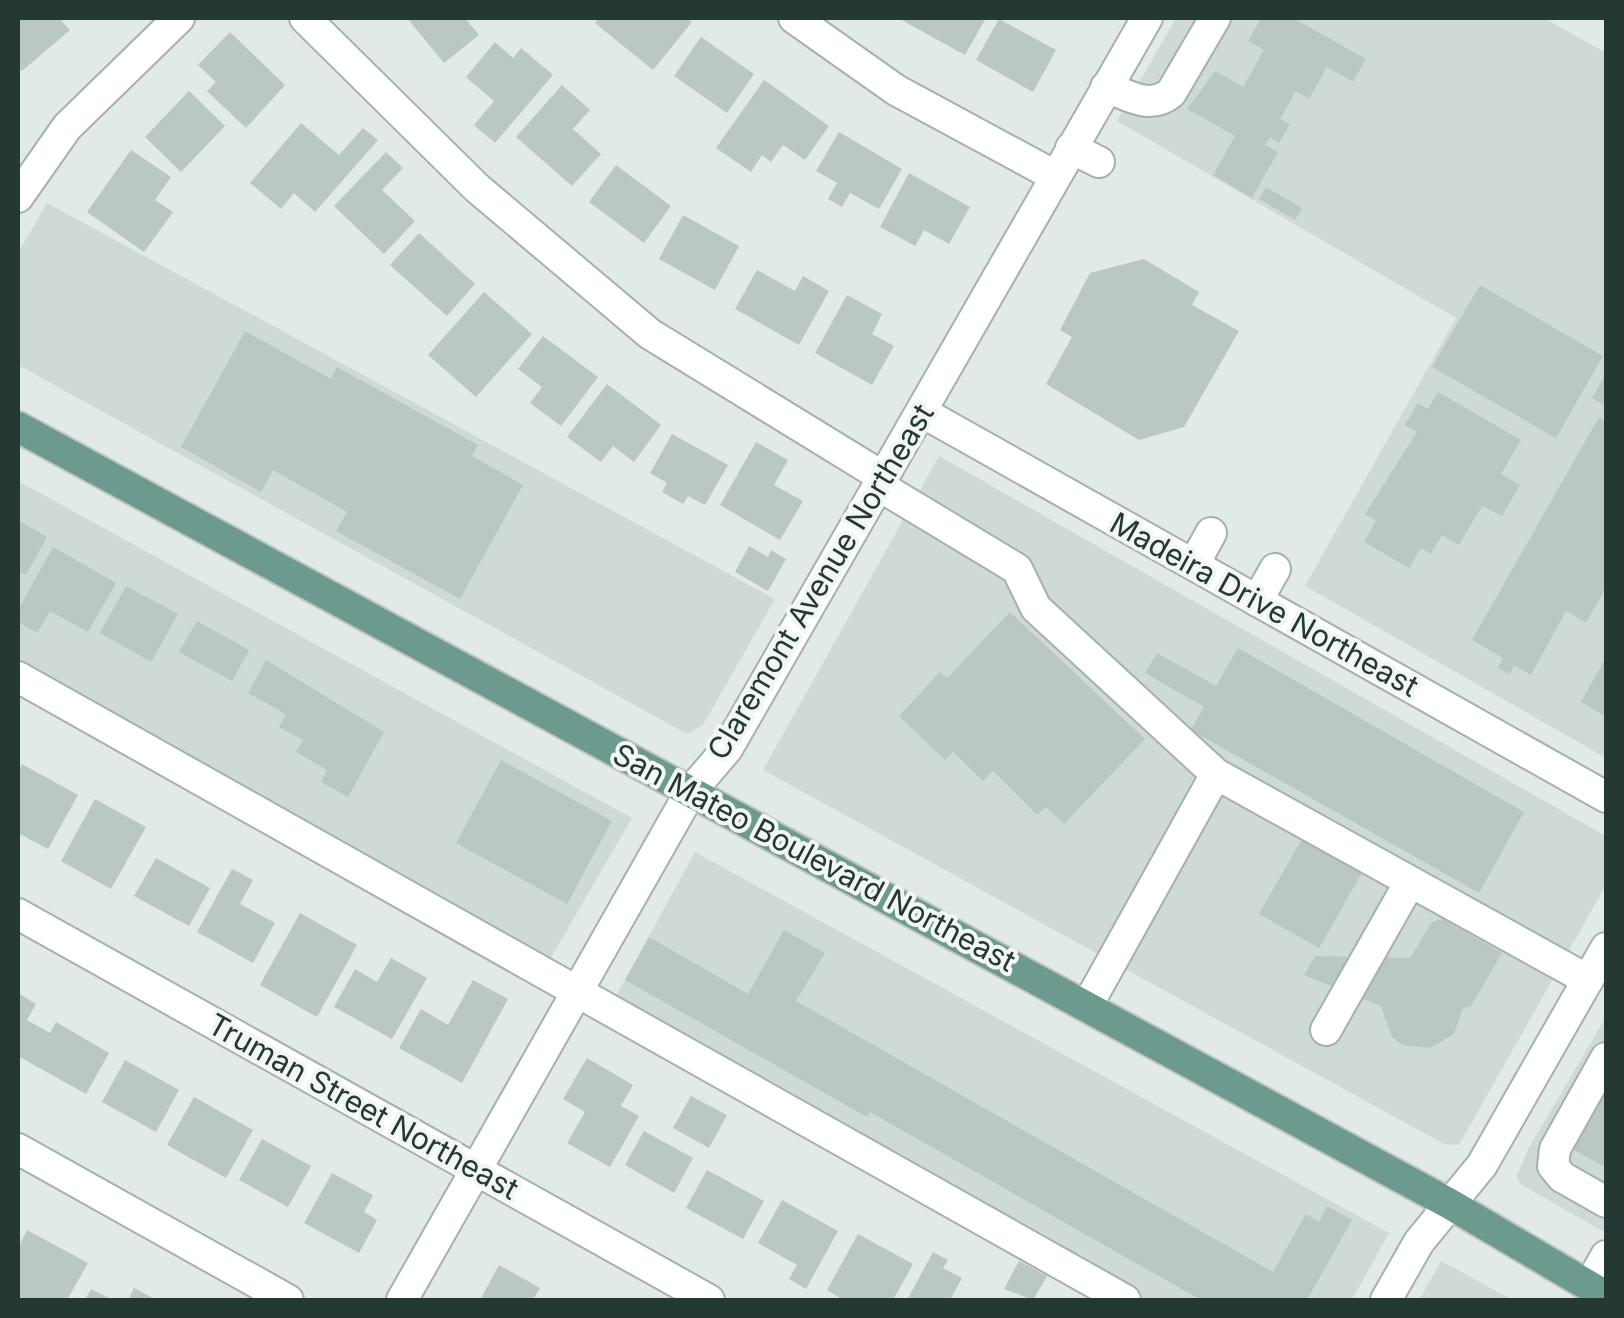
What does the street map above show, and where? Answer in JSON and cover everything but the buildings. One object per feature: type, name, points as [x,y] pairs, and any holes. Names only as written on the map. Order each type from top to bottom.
[{"type":"main road","name":"San Mateo Boulevard Northeast","points":[[18,426],[1450,1204],[1598,1291]]},
{"type":"street","points":[[18,197],[67,127],[179,18]]},
{"type":"street","points":[[305,18],[477,188],[650,334],[1017,569],[1036,608],[1216,774],[1588,980]]},
{"type":"street","points":[[794,18],[896,90],[1055,176]]},
{"type":"street","name":"Claremont Avenue Northeast","points":[[402,1300],[691,791],[728,749],[1146,18]]},
{"type":"street","points":[[1106,87],[1149,103],[1162,101],[1172,93],[1215,18]]},
{"type":"street","points":[[1071,148],[1099,162]]},
{"type":"street","name":"Madeira Drive Northeast","points":[[922,412],[1606,798]]},
{"type":"street","points":[[1194,564],[1212,533]]},
{"type":"street","points":[[1256,601],[1276,568]]},
{"type":"street","points":[[18,678],[1125,1300]]},
{"type":"street","points":[[1087,1006],[1216,774]]},
{"type":"street","points":[[1326,1030],[1410,882]]},
{"type":"street","name":"Truman Street Northeast","points":[[18,914],[709,1300]]},
{"type":"street","points":[[1386,1300],[1419,1242],[1482,1164],[1606,948]]},
{"type":"street","points":[[1606,1058],[1556,1148],[1553,1166],[1562,1177],[1606,1202]]},
{"type":"street","points":[[18,1149],[288,1300]]},
{"type":"street","points":[[1598,1291],[1606,1256]]},
{"type":"shaded area","points":[[1176,18],[1544,18],[1606,53],[1606,758],[1305,586],[1456,318],[1117,121]]},
{"type":"shaded area","points":[[47,203],[775,599],[703,725],[687,734],[18,365],[18,253]]},
{"type":"shaded area","points":[[939,456],[1606,836],[1606,885],[1459,1145],[1444,1144],[763,770]]},
{"type":"shaded area","points":[[18,481],[632,818],[548,963],[18,668]]},
{"type":"shaded area","points":[[695,852],[1389,1233],[1352,1300],[1138,1300],[610,1007]]},
{"type":"shaded area","points":[[1606,1017],[1606,1233],[1520,1184],[1517,1176],[1528,1149]]},
{"type":"shaded area","points":[[1441,1261],[1513,1300],[1419,1300]]}]
